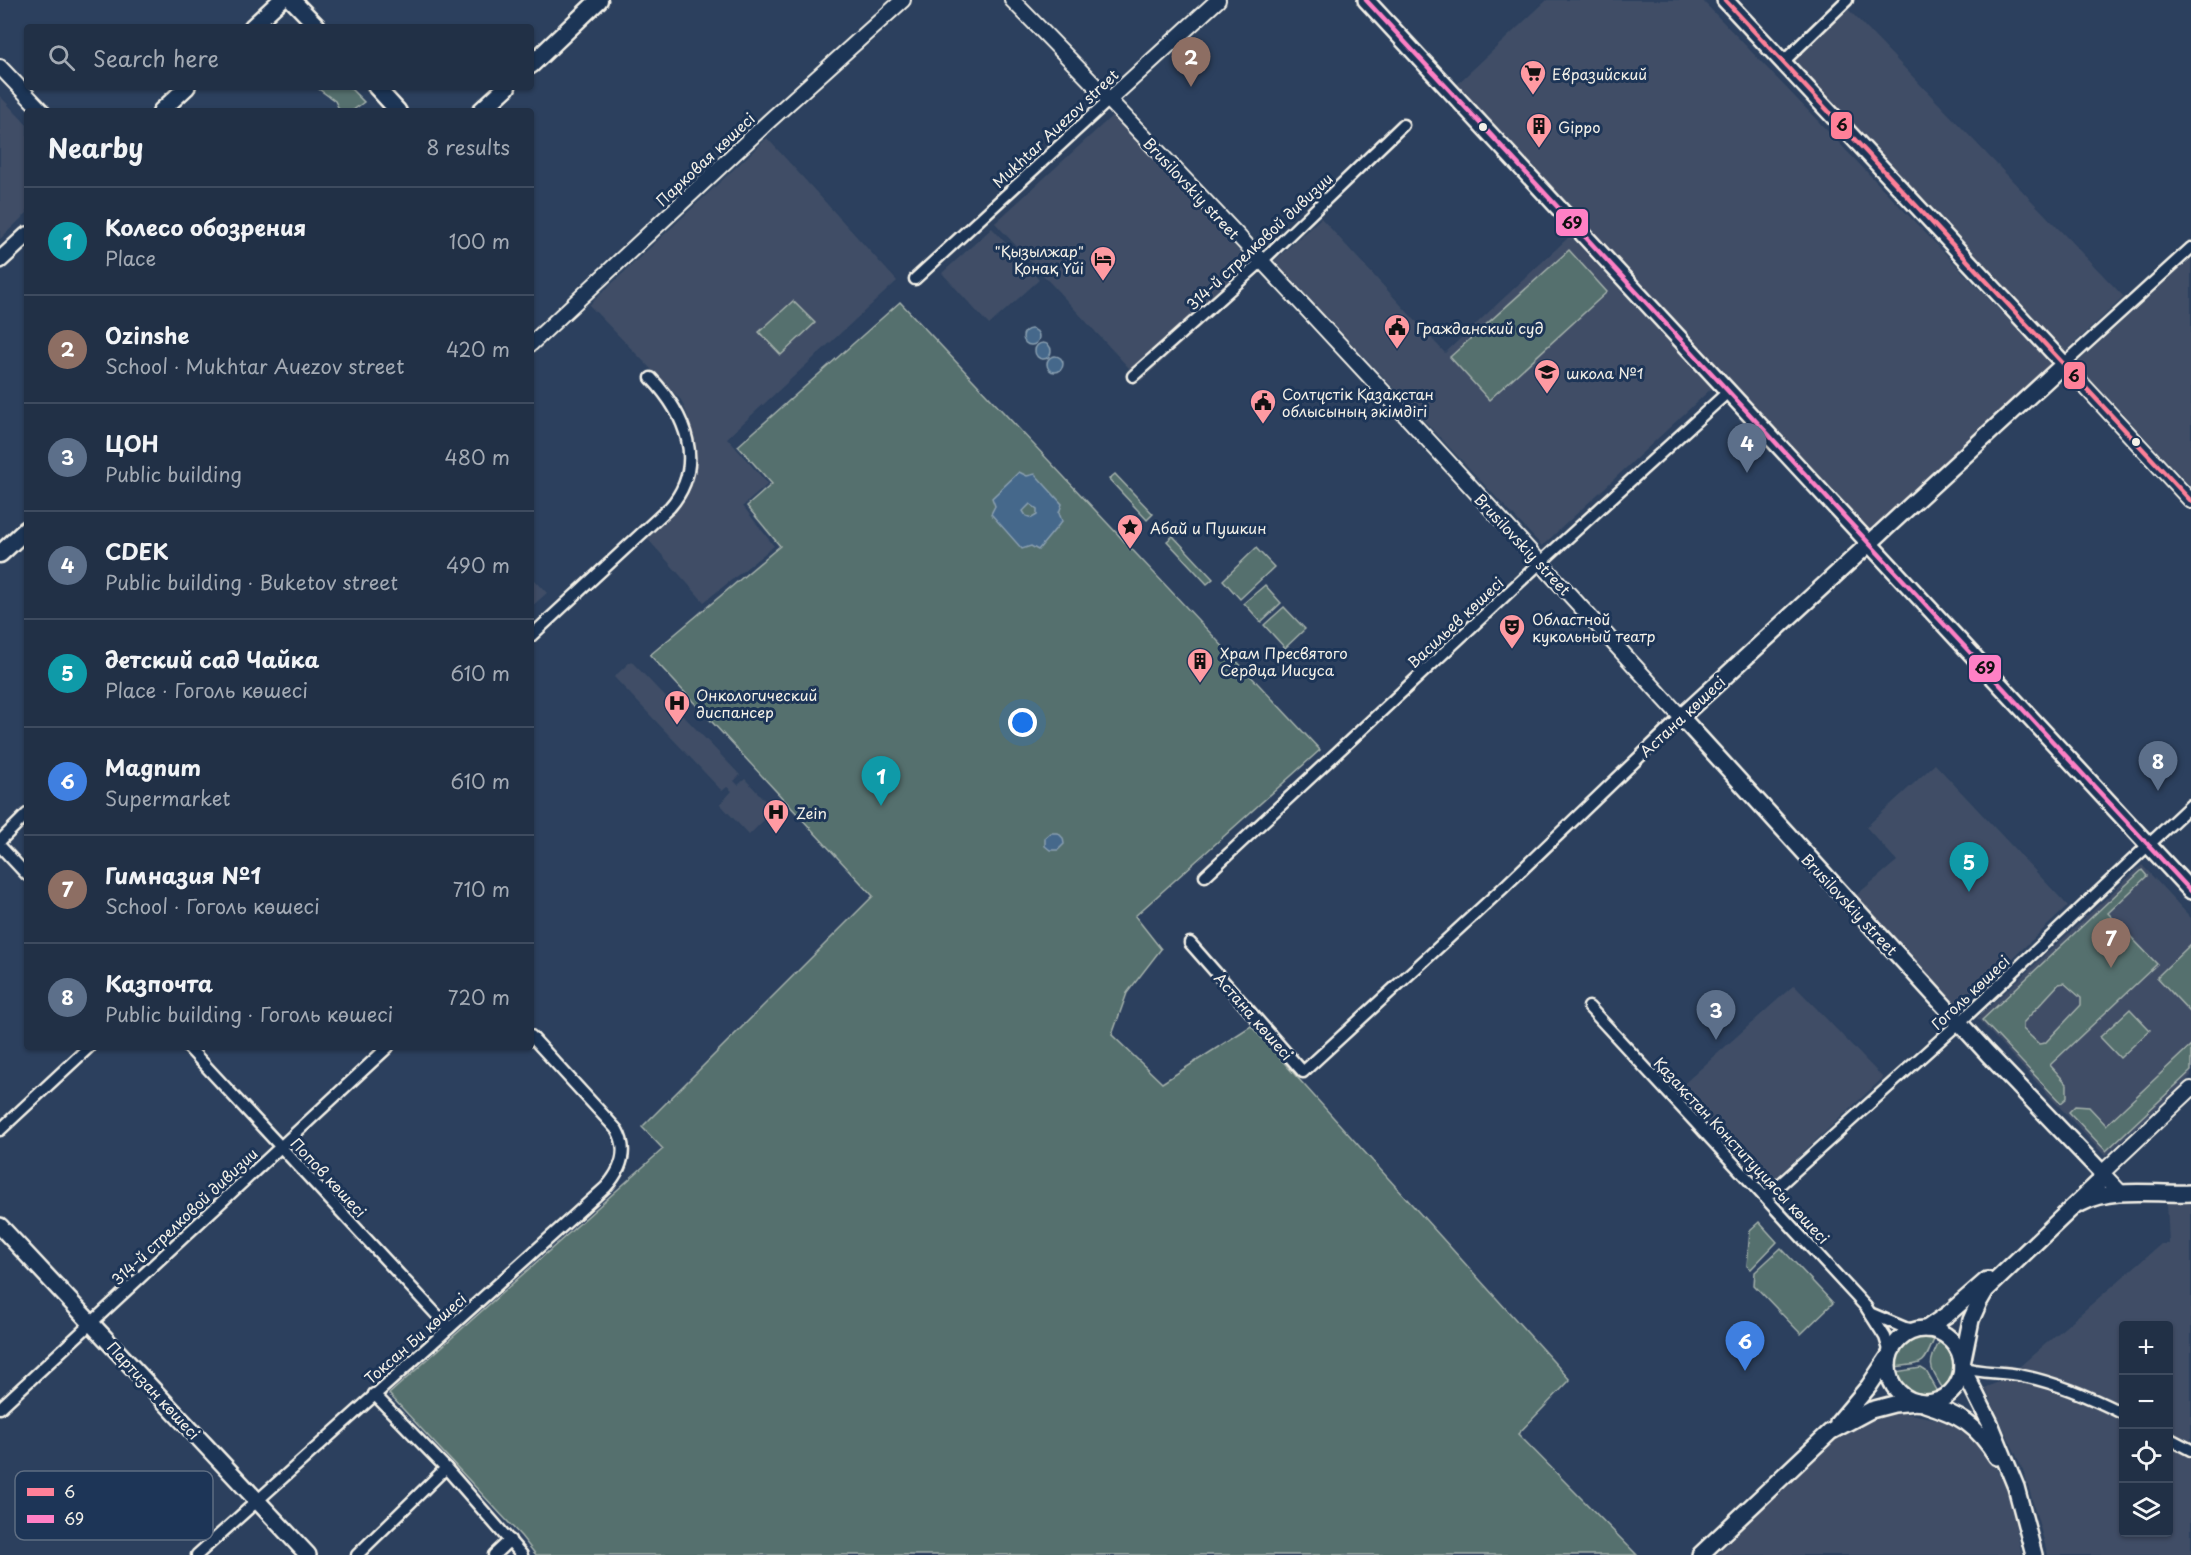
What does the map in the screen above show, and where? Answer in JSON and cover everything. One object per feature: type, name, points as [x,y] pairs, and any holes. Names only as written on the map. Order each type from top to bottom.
[{"type":"main road","points":[[255,24],[281,0]]},
{"type":"main road","points":[[292,0],[315,24]]},
{"type":"main road","points":[[534,62],[599,0]]},
{"type":"main road","points":[[1366,0],[2191,891]]},
{"type":"main road","points":[[1725,0],[2064,364]]},
{"type":"main road","points":[[164,108],[184,90]]},
{"type":"main road","points":[[379,90],[395,108]]},
{"type":"main road","points":[[484,108],[504,90]]},
{"type":"main road","points":[[0,260],[24,238]]},
{"type":"main road","name":"Астана көшесі","points":[[1681,717],[2064,364]]},
{"type":"main road","points":[[2,552],[24,532]]},
{"type":"main road","points":[[2,552],[24,541]]},
{"type":"main road","name":"Brusilovskiy street","points":[[1681,717],[1959,1023],[2102,1173]]},
{"type":"main road","points":[[1830,1432],[1871,1410],[1886,1405],[1936,1401],[1950,1394],[1959,1382],[1969,1326],[1981,1298],[1989,1287],[2099,1182],[2102,1173]]},
{"type":"main road","points":[[1700,1555],[1830,1432],[1854,1404],[1899,1339],[1948,1314],[2102,1173]]},
{"type":"main road","points":[[2060,1219],[2086,1200],[2102,1195],[2120,1192],[2191,1194]]},
{"type":"main road","name":"Партизан көшесі","points":[[0,1226],[308,1555]]},
{"type":"main road","points":[[1921,1329],[1940,1332],[1951,1339],[1959,1351],[1962,1365],[1990,1423],[2016,1487],[2034,1555]]},
{"type":"main road","points":[[1890,1354],[1888,1370],[1893,1384],[1904,1396],[1953,1413],[1970,1423],[1988,1443],[2016,1487]]},
{"type":"street","name":"Парковая көшесі","points":[[534,341],[769,121],[903,0]]},
{"type":"street","name":"Brusilovskiy street","points":[[1011,0],[1110,99],[1681,717]]},
{"type":"street","name":"Mukhtar Auezov street","points":[[915,279],[1218,0]]},
{"type":"street","points":[[1783,62],[1847,0]]},
{"type":"street","points":[[0,67],[39,108]]},
{"type":"street","name":"314-й стрелковой дивизии","points":[[1133,376],[1261,262],[1403,125]]},
{"type":"street","name":"Астана көшесі","points":[[2064,364],[2191,248]]},
{"type":"street","points":[[2064,364],[2191,501]]},
{"type":"street","points":[[534,633],[670,507],[684,485],[688,459],[682,423],[670,400],[651,378]]},
{"type":"street","name":"Васильев көшесі","points":[[1205,876],[1540,563],[1729,391]]},
{"type":"street","name":"Астана көшесі","points":[[1191,943],[1303,1072],[1503,888],[1681,717]]},
{"type":"street","name":"Гоголь көшесі","points":[[1766,1197],[1959,1023],[2191,805]]},
{"type":"street","points":[[0,841],[24,817]]},
{"type":"street","points":[[0,846],[24,872]]},
{"type":"street","name":"Қазақстан Конституциясы көшесі","points":[[1589,1007],[1872,1314],[1886,1340],[1890,1354]]},
{"type":"street","name":"Токсан Би көшесі","points":[[197,1555],[613,1179],[621,1166],[624,1154],[617,1130],[534,1039]]},
{"type":"street","points":[[0,1130],[86,1050]]},
{"type":"street","name":"Попов көшесі","points":[[191,1050],[449,1328]]},
{"type":"street","name":"314-й стрелковой дивизии","points":[[0,1408],[385,1050]]},
{"type":"street","points":[[2120,1192],[2102,1173],[2191,1089]]},
{"type":"street","points":[[2120,1156],[2114,1173],[2120,1192]]},
{"type":"street","name":"Қазақстан Конституциясы көшесі","points":[[1872,1314],[1898,1326],[1921,1329]]},
{"type":"street","points":[[1962,1365],[1974,1371],[2011,1374],[2039,1380],[2097,1400],[2119,1411]]},
{"type":"street","points":[[374,1394],[446,1468],[522,1555]]},
{"type":"street","points":[[2173,1440],[2191,1450]]},
{"type":"street","points":[[357,1555],[446,1468]]},
{"type":"street","points":[[494,1555],[510,1540]]},
{"type":"shaded area","points":[[1547,0],[1702,0],[2052,365],[1870,532],[1454,87]]},
{"type":"shaded area","points":[[1848,9],[2124,297],[2066,351],[1791,62]]},
{"type":"shaded area","points":[[0,96],[24,122],[24,216],[0,239]]},
{"type":"shaded area","points":[[1113,115],[1259,273],[1141,381],[995,223]]},
{"type":"shaded area","points":[[767,138],[897,281],[727,438],[768,484],[743,506],[774,546],[704,602],[645,536],[675,509],[687,494],[695,461],[687,414],[681,400],[589,305]]},
{"type":"shaded area","points":[[1321,218],[1445,353],[1570,236],[1712,388],[1542,546],[1274,261]]},
{"type":"shaded area","points":[[992,228],[1039,280],[989,325],[942,273]]},
{"type":"shaded area","points":[[2191,258],[2191,487],[2076,364]]},
{"type":"shaded area","points":[[1031,329],[1039,337],[1031,345],[1023,337]]},
{"type":"shaded area","points":[[1043,343],[1051,351],[1043,359],[1035,351]]},
{"type":"shaded area","points":[[1055,356],[1063,364],[1055,372],[1047,364]]},
{"type":"shaded area","points":[[1019,472],[1027,476],[1035,474],[1062,504],[1059,513],[1062,521],[1038,550],[1031,546],[1022,549],[991,514],[995,506],[992,498]],"holes":[[[1030,504],[1037,509],[1037,515],[1032,518],[1026,516],[1023,511]]]},
{"type":"shaded area","points":[[534,579],[547,593],[534,604]]},
{"type":"shaded area","name":"Онкологический диспансер","points":[[631,661],[740,775],[734,781],[738,785],[745,779],[774,810],[749,835],[720,804],[732,791],[727,787],[722,791],[614,677]]},
{"type":"shaded area","points":[[1935,764],[2068,906],[1958,1010],[1854,897],[1897,861],[1866,827]]},
{"type":"shaded area","points":[[1051,833],[1058,833],[1063,838],[1064,844],[1058,850],[1050,850],[1045,846],[1045,838]]},
{"type":"shaded area","points":[[2142,865],[2191,918],[2191,1076],[2105,1156],[1977,1018]]},
{"type":"shaded area","points":[[1794,985],[1883,1078],[1767,1186],[1678,1089]]},
{"type":"shaded area","points":[[2167,1203],[2191,1203],[2191,1555],[2048,1555],[2024,1472],[1985,1388],[2005,1379],[2003,1364],[2019,1367],[2161,1244],[2169,1244]]},
{"type":"shaded area","points":[[1888,1412],[1959,1423],[1973,1435],[1989,1454],[2003,1481],[2010,1501],[2022,1555],[1716,1555],[1832,1439],[1868,1417]]},
{"type":"green space","points":[[320,90],[352,90],[364,102],[356,108],[338,108],[335,101]]},
{"type":"green space","points":[[1569,250],[1607,292],[1489,400],[1450,357]]},
{"type":"green space","points":[[793,301],[815,323],[781,355],[759,332]]},
{"type":"green space","points":[[900,302],[1320,750],[1135,916],[1161,949],[1127,993],[1112,1035],[1162,1083],[1251,1026],[1570,1380],[1518,1434],[1637,1555],[536,1555],[389,1394],[663,1149],[642,1127],[873,896],[650,655],[780,546],[747,506],[772,484],[738,446]]},
{"type":"green space","points":[[1115,474],[1153,514],[1147,520],[1109,479]]},
{"type":"green space","points":[[1173,536],[1213,579],[1207,584],[1167,541]]},
{"type":"green space","points":[[1256,548],[1274,567],[1240,599],[1223,580]]},
{"type":"green space","points":[[1265,585],[1281,603],[1261,622],[1244,603]]},
{"type":"green space","points":[[1284,607],[1305,629],[1285,648],[1264,625]]},
{"type":"green space","points":[[2142,870],[2147,876],[2108,913],[2157,964],[2050,1065],[2067,1084],[2067,1098],[2061,1103],[1982,1020]],"holes":[[[2064,983],[2081,998],[2081,1005],[2045,1043],[2039,1044],[2023,1029],[2023,1023],[2059,984]]]},
{"type":"green space","points":[[2191,944],[2191,1013],[2157,977]]},
{"type":"green space","points":[[2130,1009],[2150,1030],[2120,1058],[2100,1037]]},
{"type":"green space","points":[[2191,1045],[2191,1071],[2106,1151],[2069,1112],[2075,1106],[2089,1107],[2106,1125]]},
{"type":"green space","points":[[1759,1222],[1777,1242],[1751,1269],[1747,1266],[1750,1230]]},
{"type":"green space","points":[[1781,1248],[1833,1303],[1801,1334],[1754,1285],[1755,1272]]},
{"type":"green space","points":[[1922,1335],[1935,1337],[1925,1358],[1918,1363],[1895,1367],[1897,1355],[1903,1346],[1911,1339]]},
{"type":"green space","points":[[1940,1340],[1950,1351],[1954,1363],[1952,1377],[1943,1389],[1931,1365]]},
{"type":"green space","points":[[1921,1368],[1926,1371],[1938,1392],[1924,1395],[1912,1392],[1906,1389],[1895,1372]]},
{"type":"transit line","name":"69","points":[[1366,0],[2191,891]]},
{"type":"transit line","name":"6","points":[[1725,0],[2191,501]]},
{"type":"place","name":"Ozinshe","points":[[1191,87]]},
{"type":"place","name":"Евразийский","points":[[1533,96]]},
{"type":"place","name":"Gippo","points":[[1539,149]]},
{"type":"place","name":"\"Қызылжар\" Қонақ Үйі","points":[[1103,282]]},
{"type":"place","name":"Гражданский суд","points":[[1397,350]]},
{"type":"place","name":"школа №1","points":[[1547,395]]},
{"type":"place","name":"Солтүстік Қазақстан облысының әкімдігі","points":[[1263,425]]},
{"type":"place","name":"CDEK","points":[[1747,473]]},
{"type":"place","name":"Абай и Пушкин","points":[[1130,550]]},
{"type":"place","name":"Областной кукольный театр","points":[[1512,650]]},
{"type":"place","name":"Храм Пресвятого Сердца Иисуса","points":[[1200,684]]},
{"type":"place","name":"Онкологический диспансер","points":[[677,726]]},
{"type":"place","name":"Казпочта","points":[[2158,791]]},
{"type":"place","name":"Колесо обозрения","points":[[881,806]]},
{"type":"place","name":"Zein","points":[[776,835]]},
{"type":"place","name":"детский сад Чайка","points":[[1969,892]]},
{"type":"place","name":"Гимназия №1","points":[[2111,968]]},
{"type":"place","name":"ЦОН","points":[[1716,1040]]},
{"type":"place","name":"Magnum","points":[[1745,1371]]}]
